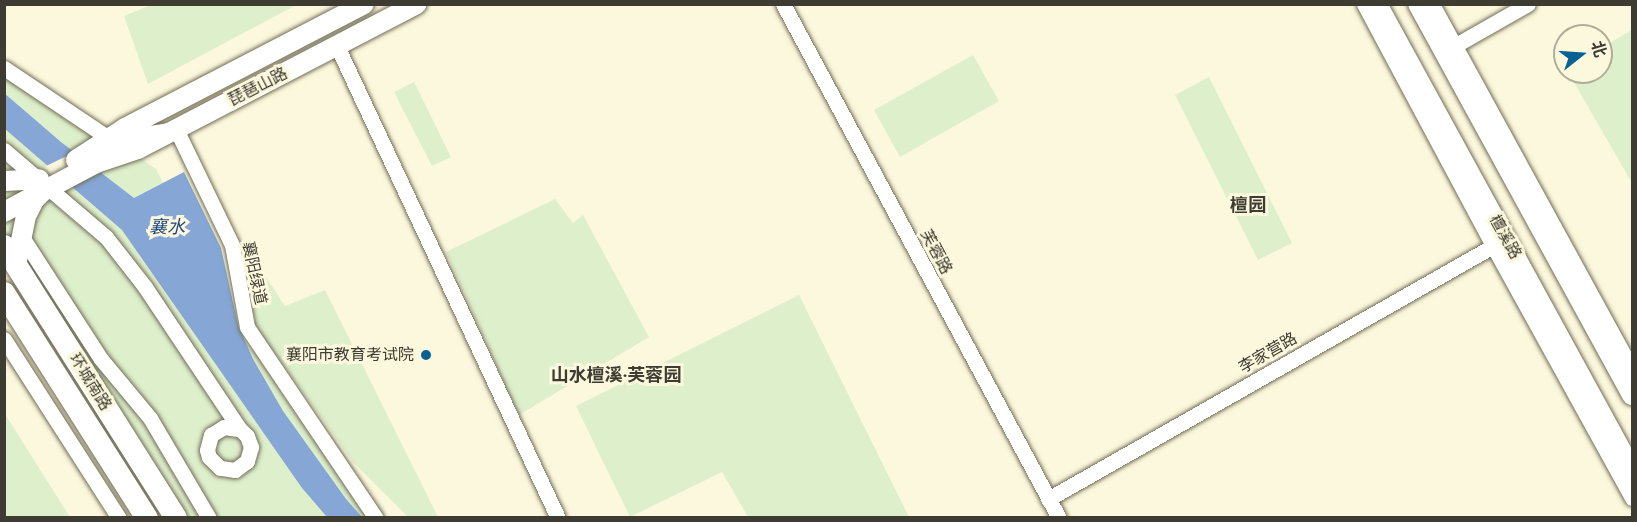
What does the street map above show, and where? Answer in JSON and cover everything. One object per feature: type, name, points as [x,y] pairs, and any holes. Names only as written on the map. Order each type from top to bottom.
[{"type":"highway","name":"环城南路","points":[[13,242],[16,265],[176,518]]},
{"type":"highway","name":"环城南路","points":[[4,293],[147,518]]},
{"type":"main road","name":"琵琶山路","points":[[94,158],[110,139],[125,128],[364,4]]},
{"type":"main road","name":"琵琶山路","points":[[94,158],[138,149],[417,4]]},
{"type":"main road","name":"檀溪路","points":[[1377,4],[1499,242],[1632,470]]},
{"type":"main road","points":[[1418,4],[1449,49],[1632,395]]},
{"type":"main road","points":[[4,198],[43,183],[94,158]]},
{"type":"main road","points":[[4,181],[43,183]]},
{"type":"main road","points":[[4,212],[43,183]]},
{"type":"main road","points":[[13,242],[43,183]]},
{"type":"street","name":"芙蓉路","points":[[783,4],[1059,518]]},
{"type":"street","points":[[1364,4],[1499,242],[1632,498]]},
{"type":"street","points":[[1432,4],[1449,49],[1632,370]]},
{"type":"street","points":[[1449,49],[1528,4]]},
{"type":"street","points":[[336,46],[558,518]]},
{"type":"street","points":[[4,68],[110,139],[176,129]]},
{"type":"street","name":"襄阳绿道","points":[[176,129],[232,245],[247,327],[376,518]]},
{"type":"street","points":[[4,150],[106,237],[145,287],[238,428],[247,436],[251,447],[247,461],[234,470],[227,470],[213,463],[207,450],[211,435],[224,427],[238,429]]},
{"type":"street","points":[[13,242],[100,359],[150,418],[209,518]]},
{"type":"street","name":"李家营路","points":[[1048,499],[1499,242]]},
{"type":"street","points":[[4,339],[119,518]]},
{"type":"green space","points":[[151,5],[296,5],[148,84],[124,16]]},
{"type":"green space","points":[[1632,30],[1632,183],[1575,84],[1613,84],[1613,41]]},
{"type":"green space","points":[[973,55],[999,101],[900,157],[874,110]]},
{"type":"green space","points":[[5,68],[156,169],[239,333],[386,517],[176,517],[5,246]]},
{"type":"green space","points":[[1209,77],[1292,243],[1258,260],[1175,95]]},
{"type":"green space","points":[[414,82],[451,157],[432,166],[394,92]]},
{"type":"green space","points":[[555,199],[573,223],[583,215],[649,337],[519,415],[446,252]]},
{"type":"green space","points":[[253,257],[285,306],[325,290],[438,517],[408,517],[353,462],[252,321]]},
{"type":"green space","points":[[799,295],[909,517],[748,517],[722,472],[630,517],[576,406]]},
{"type":"green space","points":[[5,414],[70,517],[5,517]]},
{"type":"water","name":"襄水","points":[[4,93],[61,142],[134,198],[184,172],[221,248],[238,325],[253,359],[283,411],[346,499],[362,517],[327,517],[302,488],[122,230],[5,129]]},
{"type":"pier","points":[[77,151],[102,172],[68,188],[44,167]]},
{"type":"place","name":"襄阳市教育考试院","points":[[426,355]]},
{"type":"district","name":"檀园","points":[[1248,205]]},
{"type":"district","name":"山水檀溪·芙蓉园","points":[[616,375]]}]
